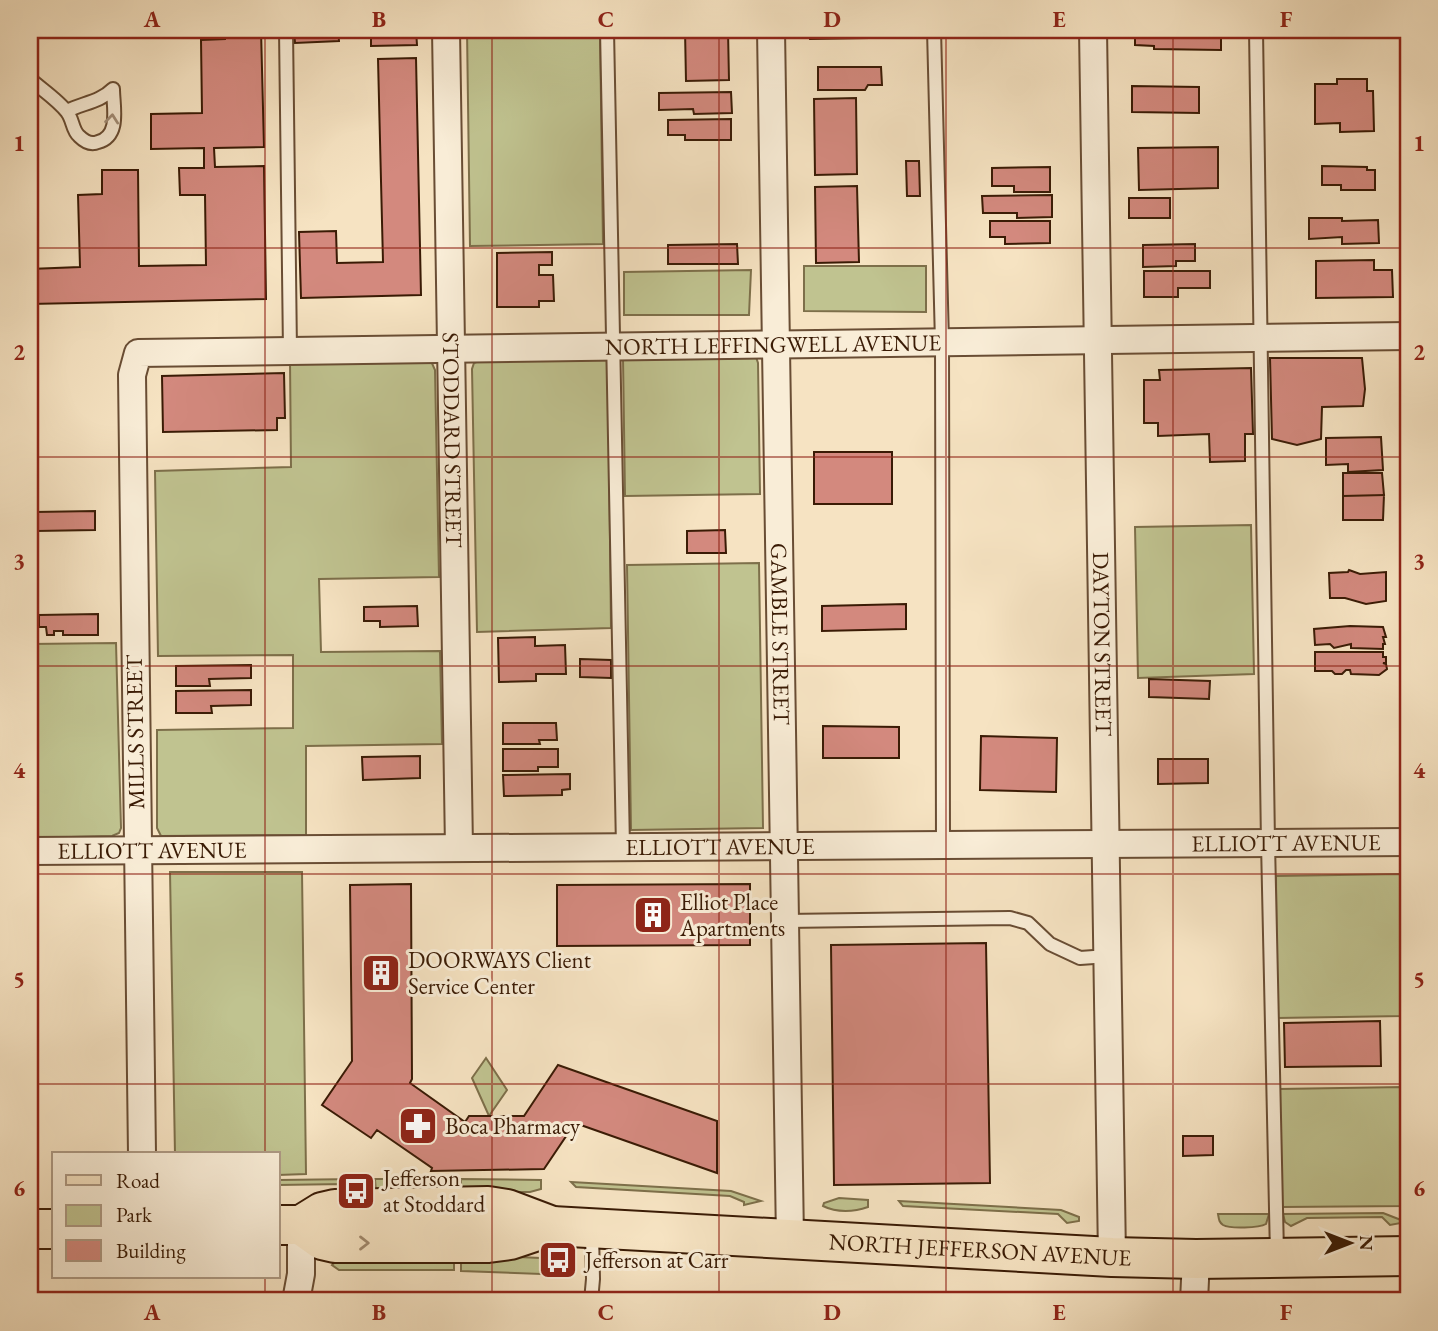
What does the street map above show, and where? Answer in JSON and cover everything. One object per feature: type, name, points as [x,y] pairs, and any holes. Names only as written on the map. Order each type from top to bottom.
[{"type":"main road","name":"NORTH JEFFERSON AVENUE","points":[[290,1225],[335,1243],[488,1242],[510,1240],[551,1226],[1112,1257],[1196,1259],[1408,1256]]},
{"type":"main road","points":[[30,1229],[52,1229]]},
{"type":"street","name":"STODDARD STREET","points":[[446,30],[459,848]]},
{"type":"street","name":"GAMBLE STREET","points":[[771,30],[790,1239]]},
{"type":"street","name":"DAYTON STREET","points":[[1093,30],[1112,1257]]},
{"type":"street","name":"NORTH LEFFINGWELL AVENUE","points":[[138,353],[1408,336]]},
{"type":"street","name":"MILLS STREET","points":[[138,353],[132,375],[136,851],[142,1152]]},
{"type":"street","name":"ELLIOTT AVENUE","points":[[30,851],[1408,842]]},
{"type":"street","points":[[290,1225],[301,1274],[296,1301]]},
{"type":"street","points":[[1194,1301],[1196,1259]]},
{"type":"lane","points":[[286,30],[290,351]]},
{"type":"lane","points":[[607,30],[623,847]]},
{"type":"lane","points":[[934,30],[942,342],[943,845]]},
{"type":"lane","points":[[1256,30],[1277,1258]]},
{"type":"lane","points":[[30,79],[67,111],[76,134],[86,142],[98,143],[108,137],[115,117],[113,89],[99,101],[81,104],[67,111]]},
{"type":"lane","points":[[785,921],[1010,918],[1028,923],[1050,944],[1080,958],[1108,956]]},
{"type":"lane","points":[[591,1301],[592,1228]]},
{"type":"green space","points":[[467,30],[600,30],[603,244],[470,246]]},
{"type":"green space","points":[[804,266],[926,266],[926,312],[804,311]]},
{"type":"green space","points":[[751,270],[749,315],[624,315],[624,272]]},
{"type":"green space","points":[[756,357],[760,494],[625,496],[623,358]]},
{"type":"green space","points":[[608,358],[611,628],[477,632],[474,363],[481,360]]},
{"type":"green space","points":[[290,361],[431,361],[435,370],[439,577],[319,579],[321,652],[440,651],[442,744],[306,746],[306,835],[161,836],[157,828],[157,730],[293,728],[293,655],[158,656],[155,471],[291,467]]},
{"type":"green space","points":[[1251,525],[1254,674],[1138,678],[1135,527]]},
{"type":"green space","points":[[759,563],[763,828],[631,830],[627,565]]},
{"type":"green space","points":[[116,643],[119,833],[112,836],[30,838],[30,644]]},
{"type":"green space","points":[[170,872],[302,872],[306,1174],[280,1175],[280,1152],[175,1152]]},
{"type":"green space","points":[[1401,874],[1403,1016],[1277,1018],[1276,876]]},
{"type":"green space","points":[[486,1058],[507,1090],[489,1116],[472,1078]]},
{"type":"green space","points":[[1403,1087],[1406,1206],[1282,1207],[1279,1089]]},
{"type":"green space","points":[[358,1179],[358,1189],[345,1184],[280,1185],[280,1180]]},
{"type":"green space","points":[[375,1179],[454,1179],[454,1192],[376,1193]]},
{"type":"green space","points":[[461,1179],[541,1180],[541,1189],[530,1192],[461,1192]]},
{"type":"green space","points":[[571,1182],[731,1191],[761,1201],[744,1205],[744,1202],[730,1196],[576,1187]]},
{"type":"green space","points":[[839,1198],[868,1200],[868,1207],[846,1211],[823,1206],[824,1203]]},
{"type":"green space","points":[[899,1201],[1061,1210],[1079,1217],[1079,1221],[1067,1223],[1058,1214],[903,1206]]},
{"type":"green space","points":[[1383,1213],[1401,1220],[1401,1223],[1390,1225],[1382,1217],[1307,1218],[1291,1226],[1285,1222],[1283,1214]]},
{"type":"green space","points":[[1218,1214],[1269,1214],[1266,1224],[1244,1228],[1223,1225]]},
{"type":"green space","points":[[454,1257],[454,1270],[339,1270],[332,1265],[336,1261]]},
{"type":"green space","points":[[461,1257],[540,1258],[541,1274],[461,1271]]},
{"type":"green space","points":[[1232,1293],[1244,1300],[1408,1298],[1408,1301],[1216,1301]]},
{"type":"building","points":[[225,30],[261,30],[264,147],[214,148],[215,167],[264,166],[266,299],[30,304],[30,269],[80,267],[78,195],[102,194],[102,170],[138,170],[139,266],[206,265],[205,195],[180,195],[179,168],[204,168],[204,148],[151,149],[151,114],[202,113],[201,40],[225,39]]},
{"type":"building","points":[[294,30],[338,30],[339,41],[295,43]]},
{"type":"building","points":[[371,30],[416,30],[417,45],[371,46]]},
{"type":"building","points":[[685,30],[728,30],[729,80],[686,81]]},
{"type":"building","points":[[809,30],[869,30],[869,38],[810,39]]},
{"type":"building","points":[[1135,30],[1221,30],[1221,50],[1154,49],[1154,46],[1135,45]]},
{"type":"building","points":[[416,58],[421,295],[301,298],[299,232],[336,231],[337,263],[383,262],[378,59]]},
{"type":"building","points":[[818,67],[881,67],[882,85],[868,85],[865,90],[818,90]]},
{"type":"building","points":[[1337,79],[1367,79],[1367,91],[1373,91],[1374,131],[1340,132],[1340,123],[1315,124],[1315,84],[1337,84]]},
{"type":"building","points":[[1132,86],[1199,87],[1199,113],[1132,112]]},
{"type":"building","points":[[731,92],[732,113],[694,114],[693,109],[659,110],[659,93]]},
{"type":"building","points":[[856,98],[857,174],[815,175],[814,99]]},
{"type":"building","points":[[731,119],[731,140],[685,140],[685,135],[668,135],[668,120]]},
{"type":"building","points":[[1218,147],[1218,188],[1139,190],[1138,148]]},
{"type":"building","points":[[906,161],[919,161],[920,196],[907,196]]},
{"type":"building","points":[[1322,166],[1367,167],[1367,170],[1375,170],[1375,190],[1341,190],[1341,185],[1322,185]]},
{"type":"building","points":[[1050,167],[1050,192],[1014,192],[1014,186],[992,186],[992,168]]},
{"type":"building","points":[[857,186],[859,262],[816,263],[815,187]]},
{"type":"building","points":[[1052,195],[1052,217],[1017,218],[1017,213],[983,213],[982,196]]},
{"type":"building","points":[[1129,198],[1170,198],[1170,218],[1129,218]]},
{"type":"building","points":[[1309,218],[1378,220],[1379,243],[1342,244],[1342,237],[1309,239]]},
{"type":"building","points":[[990,221],[1050,221],[1050,243],[1005,244],[1005,237],[990,237]]},
{"type":"building","points":[[737,244],[738,264],[668,264],[668,245]]},
{"type":"building","points":[[1195,244],[1195,261],[1176,261],[1176,266],[1143,267],[1143,245]]},
{"type":"building","points":[[552,252],[552,265],[539,265],[539,275],[553,275],[554,301],[539,301],[539,307],[497,307],[497,253]]},
{"type":"building","points":[[1374,260],[1374,270],[1392,270],[1393,297],[1316,298],[1316,261]]},
{"type":"building","points":[[1144,271],[1210,271],[1210,288],[1178,288],[1178,297],[1144,297]]},
{"type":"building","points":[[1270,358],[1362,358],[1365,389],[1363,406],[1322,407],[1321,439],[1297,445],[1272,439]]},
{"type":"building","points":[[1251,368],[1253,434],[1245,434],[1245,461],[1210,462],[1209,434],[1158,436],[1158,423],[1144,423],[1144,380],[1160,380],[1159,370]]},
{"type":"building","points":[[284,373],[285,418],[277,418],[277,430],[163,432],[162,376]]},
{"type":"building","points":[[1381,437],[1383,470],[1348,472],[1348,464],[1326,465],[1326,438]]},
{"type":"building","points":[[814,452],[892,452],[892,504],[814,504]]},
{"type":"building","points":[[1343,473],[1382,473],[1384,495],[1343,496]]},
{"type":"building","points":[[1384,495],[1383,520],[1343,520],[1343,496]]},
{"type":"building","points":[[95,511],[95,530],[36,531],[35,512]]},
{"type":"building","points":[[725,530],[726,553],[687,553],[687,531]]},
{"type":"building","points":[[1349,570],[1360,574],[1386,572],[1386,601],[1366,604],[1345,598],[1330,598],[1329,573]]},
{"type":"building","points":[[906,604],[906,629],[822,631],[822,606]]},
{"type":"building","points":[[417,606],[418,626],[380,627],[380,621],[364,621],[364,607]]},
{"type":"building","points":[[98,614],[98,635],[63,635],[63,631],[54,631],[54,635],[47,635],[46,627],[39,627],[39,615]]},
{"type":"building","points":[[1383,627],[1386,637],[1383,637],[1383,649],[1351,648],[1351,644],[1334,648],[1330,644],[1315,645],[1314,629]]},
{"type":"building","points":[[535,637],[535,646],[565,645],[566,674],[536,674],[536,681],[499,682],[498,638]]},
{"type":"building","points":[[1315,652],[1383,652],[1386,663],[1383,663],[1387,669],[1379,675],[1351,674],[1350,670],[1342,674],[1315,671]]},
{"type":"building","points":[[580,659],[611,660],[611,678],[580,677]]},
{"type":"building","points":[[251,665],[251,678],[209,679],[210,686],[176,686],[176,666]]},
{"type":"building","points":[[1149,679],[1210,681],[1209,699],[1149,697]]},
{"type":"building","points":[[251,690],[251,705],[211,706],[212,713],[176,713],[176,691]]},
{"type":"building","points":[[503,723],[556,723],[557,740],[539,740],[540,744],[503,744]]},
{"type":"building","points":[[823,726],[899,727],[899,758],[823,758]]},
{"type":"building","points":[[981,736],[1057,738],[1056,792],[980,790]]},
{"type":"building","points":[[503,749],[558,749],[558,767],[538,767],[538,771],[503,771]]},
{"type":"building","points":[[420,756],[420,778],[363,780],[362,757]]},
{"type":"building","points":[[1158,759],[1208,759],[1208,783],[1158,784]]},
{"type":"building","points":[[570,774],[570,789],[562,790],[562,795],[504,796],[503,775]]},
{"type":"building","name":"DOORWAYS Client Service Center","points":[[411,884],[410,1083],[465,1122],[469,1116],[524,1116],[558,1065],[717,1121],[717,1173],[575,1123],[544,1169],[431,1171],[432,1168],[377,1130],[371,1138],[322,1105],[352,1061],[350,885]]},
{"type":"building","name":"Elliot Place Apartments","points":[[750,884],[750,945],[557,946],[557,885]]},
{"type":"building","points":[[986,943],[990,1183],[834,1185],[831,945]]},
{"type":"building","points":[[1380,1021],[1381,1066],[1285,1067],[1284,1023]]},
{"type":"building","points":[[1183,1136],[1213,1136],[1213,1155],[1183,1156]]},
{"type":"place","name":"Elliot Place Apartments","points":[[653,915]]},
{"type":"place","name":"DOORWAYS Client Service Center","points":[[381,973]]},
{"type":"place","name":"Boca Pharmacy","points":[[418,1126]]},
{"type":"place","name":"Jefferson at Stoddard","points":[[356,1191]]},
{"type":"place","name":"Jefferson at Carr","points":[[558,1260]]}]
